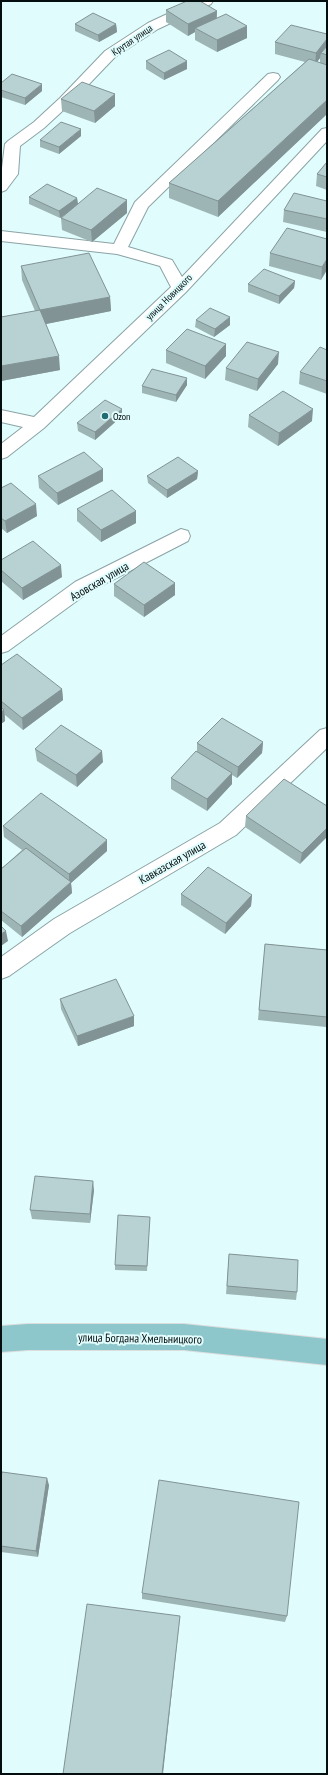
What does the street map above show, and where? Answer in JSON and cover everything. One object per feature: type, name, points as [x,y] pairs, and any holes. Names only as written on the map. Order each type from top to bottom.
[{"type":"main road","name":"улица Богдана Хмельницкого","points":[[1,1339],[36,1337],[184,1337],[327,1352]]},
{"type":"street","name":"Крутая улица","points":[[1,188],[10,174],[13,144],[39,125],[65,101],[110,54],[153,26],[206,1]]},
{"type":"street","points":[[119,249],[141,205],[273,77]]},
{"type":"street","name":"улица Новицкого","points":[[1,453],[38,424],[180,288],[327,132]]},
{"type":"street","points":[[1,236],[119,249],[166,264],[180,288]]},
{"type":"street","points":[[1,416],[38,424]]},
{"type":"street","name":"Азовская улица","points":[[1,646],[82,587],[181,536]]},
{"type":"street","name":"Кавказская улица","points":[[1,969],[62,926],[228,829],[327,736]]},
{"type":"building","points":[[187,1],[200,1],[217,11],[188,24],[166,10]]},
{"type":"building","points":[[93,13],[116,24],[98,35],[75,24]]},
{"type":"building","points":[[226,14],[247,26],[217,40],[195,28]]},
{"type":"building","points":[[291,25],[327,34],[327,39],[316,53],[275,42]]},
{"type":"building","points":[[327,46],[327,55],[321,53]]},
{"type":"building","points":[[169,50],[187,61],[164,73],[146,61]]},
{"type":"building","points":[[309,59],[327,65],[327,100],[218,201],[169,183]]},
{"type":"building","points":[[12,74],[42,84],[25,98],[1,90],[1,83]]},
{"type":"building","points":[[82,82],[115,94],[94,111],[61,99]]},
{"type":"building","points":[[61,122],[81,129],[59,147],[40,140]]},
{"type":"building","points":[[327,162],[327,177],[317,174]]},
{"type":"building","points":[[47,184],[77,198],[59,211],[29,197]]},
{"type":"building","points":[[97,188],[127,200],[91,230],[61,218]]},
{"type":"building","points":[[294,193],[327,201],[327,219],[284,210]]},
{"type":"building","points":[[287,228],[327,239],[327,259],[322,267],[270,253]]},
{"type":"building","points":[[89,253],[110,297],[40,310],[21,266]]},
{"type":"building","points":[[264,269],[295,281],[279,296],[248,284]]},
{"type":"building","points":[[210,308],[230,317],[215,329],[196,320]]},
{"type":"building","points":[[40,310],[59,356],[1,366],[1,317]]},
{"type":"building","points":[[187,329],[226,344],[205,366],[166,350]]},
{"type":"building","points":[[247,342],[279,352],[258,379],[226,368]]},
{"type":"building","points":[[320,347],[327,350],[327,381],[300,372]]},
{"type":"building","points":[[152,369],[187,378],[176,395],[142,386]]},
{"type":"building","points":[[283,391],[313,409],[279,433],[249,415]]},
{"type":"building","points":[[105,400],[122,409],[95,432],[77,423]]},
{"type":"building","points":[[84,452],[103,469],[57,493],[38,476]]},
{"type":"building","points":[[178,457],[198,471],[167,490],[147,476]]},
{"type":"building","points":[[11,483],[36,504],[5,521],[1,518],[1,488]]},
{"type":"building","points":[[112,490],[136,511],[101,530],[77,509]]},
{"type":"building","points":[[33,541],[61,565],[22,588],[1,570],[1,560]]},
{"type":"building","points":[[144,562],[175,583],[144,605],[114,584]]},
{"type":"building","points":[[17,654],[62,689],[22,718],[1,701],[1,665]]},
{"type":"building","points":[[222,718],[263,742],[238,767],[197,743]]},
{"type":"building","points":[[61,725],[102,751],[76,775],[35,749]]},
{"type":"building","points":[[196,751],[232,773],[207,799],[171,778]]},
{"type":"building","points":[[284,779],[327,806],[327,828],[302,853],[246,816]]},
{"type":"building","points":[[41,793],[107,840],[69,874],[3,826]]},
{"type":"building","points":[[26,848],[71,882],[21,926],[1,911],[1,869]]},
{"type":"building","points":[[208,867],[252,895],[226,923],[181,894]]},
{"type":"building","points":[[1,926],[6,931],[1,934]]},
{"type":"building","points":[[265,944],[327,950],[327,1017],[259,1010]]},
{"type":"building","points":[[116,979],[134,1016],[77,1036],[60,999]]},
{"type":"building","points":[[35,1176],[93,1181],[90,1214],[30,1210]]},
{"type":"building","points":[[118,1215],[150,1217],[147,1266],[115,1265]]},
{"type":"building","points":[[229,1254],[298,1260],[297,1292],[227,1286]]},
{"type":"building","points":[[2,1472],[47,1478],[36,1551],[1,1546]]},
{"type":"building","points":[[159,1480],[299,1502],[287,1616],[142,1593]]},
{"type":"building","points":[[87,1604],[180,1616],[162,1774],[63,1774]]},
{"type":"place","name":"Ozon","points":[[105,416]]}]
